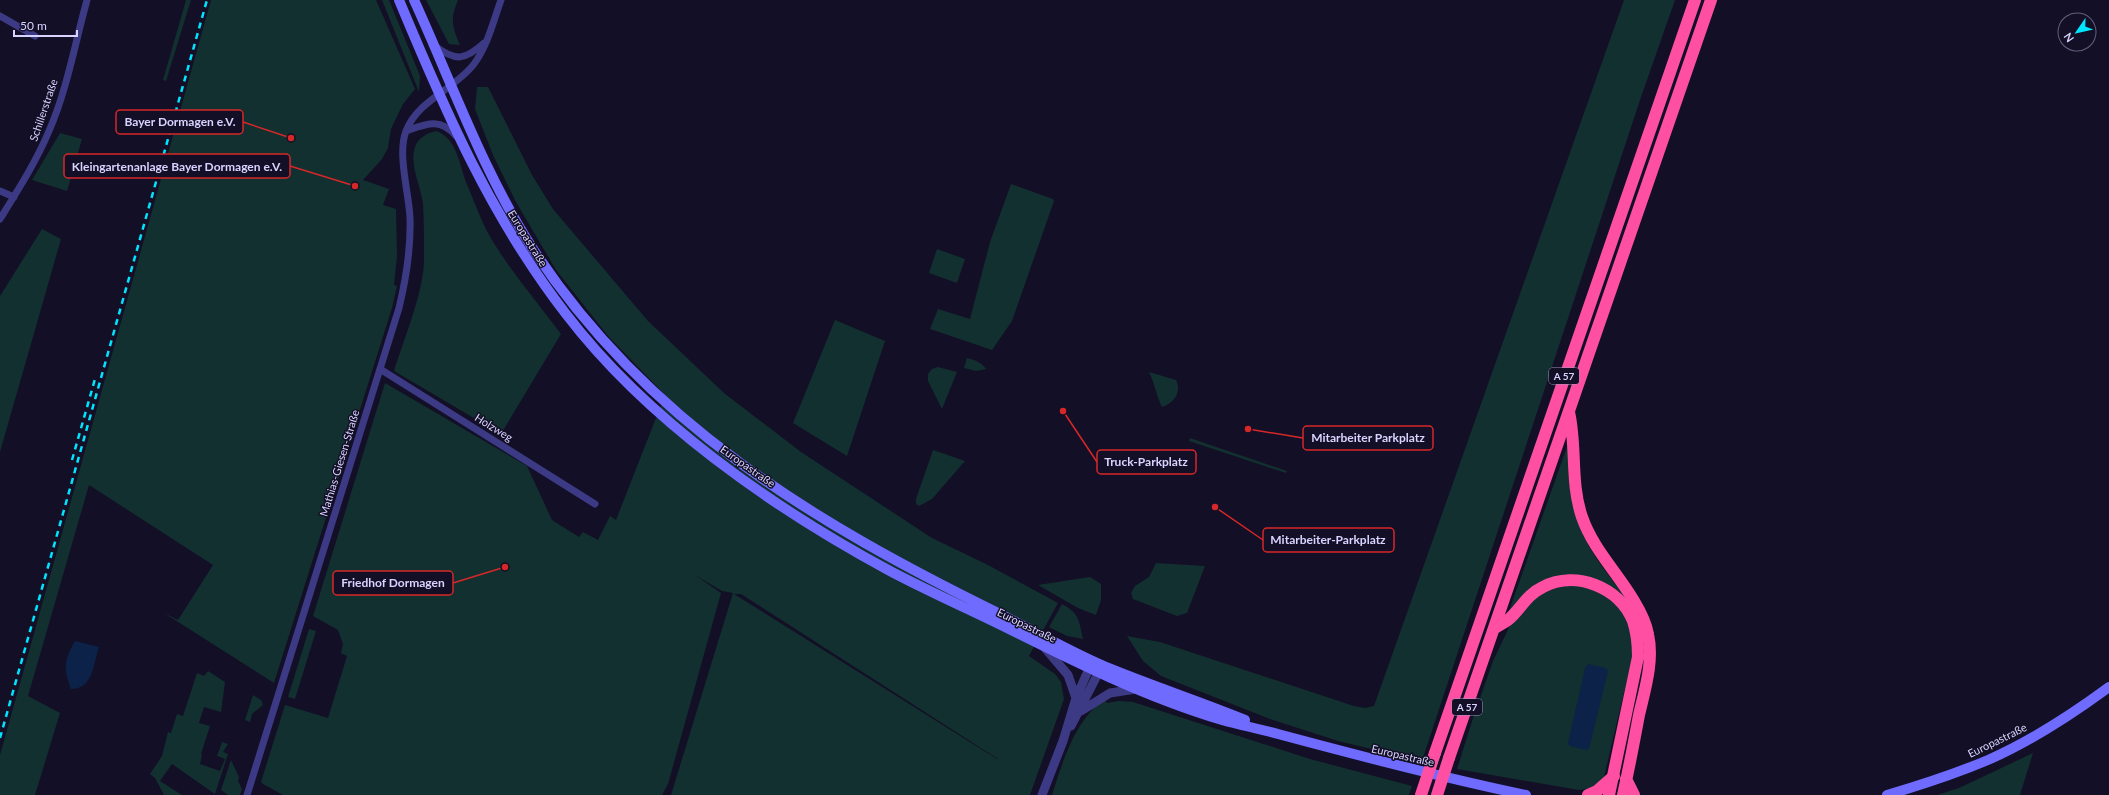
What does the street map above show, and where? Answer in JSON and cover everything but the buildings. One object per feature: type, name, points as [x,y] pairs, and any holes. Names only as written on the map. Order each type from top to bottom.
[{"type":"highway","name":"A 57","points":[[1421,795],[1695,0]]},
{"type":"highway","name":"A 57","points":[[1437,795],[1711,0]]},
{"type":"highway","points":[[1569,412],[1574,432],[1573,476],[1576,497],[1582,516],[1589,535],[1601,555],[1634,601],[1643,617],[1648,635],[1650,659],[1623,795]]},
{"type":"highway","points":[[1495,628],[1508,619],[1531,594],[1544,586],[1558,582],[1573,580],[1590,583],[1615,596],[1624,606],[1632,621],[1638,639],[1638,657],[1609,795]]},
{"type":"highway","points":[[1588,795],[1597,791],[1614,776]]},
{"type":"highway","points":[[1626,780],[1634,795]]},
{"type":"main road","name":"Europastraße","points":[[399,0],[460,142],[502,221],[542,281],[568,316],[623,379],[679,430],[725,466],[833,538],[910,581],[1044,647],[1091,664]]},
{"type":"main road","name":"Europastraße","points":[[414,0],[507,205],[532,248],[577,310],[602,340],[660,399],[731,456],[839,528],[905,566],[1137,688],[1223,720],[1366,758],[1526,795]]},
{"type":"main road","name":"Europastraße","points":[[1100,669],[1276,733]]},
{"type":"main road","name":"Europastraße","points":[[1886,795],[1959,772],[1989,759],[2050,727],[2109,688]]},
{"type":"street","name":"Schillerstraße","points":[[0,219],[37,157],[54,119],[87,0]]},
{"type":"street","name":"Mathias-Giesen-Straße","points":[[247,795],[399,308],[408,264],[410,220],[403,154],[406,131],[416,113],[474,65],[488,40],[501,0]]},
{"type":"street","points":[[0,16],[35,36]]},
{"type":"street","points":[[435,45],[447,56],[456,58],[474,52],[488,40]]},
{"type":"street","points":[[406,131],[428,124],[437,123],[451,130],[460,142]]},
{"type":"street","points":[[0,191],[14,197]]},
{"type":"street","name":"Holzweg","points":[[380,369],[595,504]]},
{"type":"street","points":[[1044,647],[1068,675],[1076,698]]},
{"type":"street","points":[[1042,795],[1063,741],[1076,698],[1091,664]]},
{"type":"street","points":[[1063,741],[1100,669]]},
{"type":"street","points":[[1078,713],[1103,696],[1116,691],[1137,688]]},
{"type":"green space","points":[[186,0],[191,0],[166,81],[163,80]]},
{"type":"green space","points":[[211,0],[376,0],[415,89],[403,104],[391,129],[388,148],[382,159],[363,180],[389,189],[383,205],[396,209],[397,256],[394,285],[397,286],[392,308],[274,683],[164,613],[178,620],[213,565],[89,485],[28,696],[60,713],[35,795],[0,795],[0,755]]},
{"type":"green space","points":[[382,0],[389,0],[420,76],[419,92]]},
{"type":"green space","points":[[426,0],[458,0],[453,23],[460,45],[449,44]]},
{"type":"green space","points":[[1624,0],[1675,0],[1640,100],[1422,761],[1338,741],[1270,719],[1161,676],[1143,661],[1127,636],[1160,642],[1354,706],[1365,708],[1374,706]]},
{"type":"green space","points":[[477,87],[488,87],[532,175],[553,209],[648,321],[724,393],[801,452],[932,538],[988,565],[1058,603],[1029,656],[1055,674],[1061,682],[1064,699],[1030,795],[671,795],[733,593],[722,591],[695,575],[721,593],[668,784],[662,795],[283,795],[261,782],[285,705],[328,718],[347,656],[341,653],[343,644],[338,630],[313,616],[385,383],[527,466],[552,520],[579,537],[583,532],[598,540],[610,516],[616,520],[665,395],[608,336],[556,270],[516,202],[493,155],[475,109]],"holes":[[[734,594],[741,594],[998,759]]]},
{"type":"green space","points":[[436,131],[449,140],[454,147],[465,180],[488,234],[517,276],[561,334],[501,434],[394,371],[413,315],[421,286],[423,272],[423,204],[413,161],[415,147],[416,144],[426,135]]},
{"type":"green space","points":[[60,133],[82,139],[67,191],[32,180]]},
{"type":"green space","points":[[1011,184],[1053,199],[1054,201],[1012,321],[992,350],[930,329],[938,309],[970,319],[990,242]]},
{"type":"green space","points":[[42,229],[61,239],[0,452],[0,296]]},
{"type":"green space","points":[[937,249],[965,259],[957,283],[929,273]]},
{"type":"green space","points":[[835,320],[885,341],[847,456],[793,423]]},
{"type":"green space","points":[[967,358],[978,362],[986,369],[976,371],[964,368]]},
{"type":"green space","points":[[938,367],[957,372],[942,409],[928,381],[928,374],[932,369]]},
{"type":"green space","points":[[1149,372],[1176,380],[1178,384],[1177,393],[1170,403],[1162,407]]},
{"type":"green space","points":[[1190,438],[1287,471],[1286,473],[1189,441]]},
{"type":"green space","points":[[1569,441],[1568,465],[1570,490],[1579,526],[1594,555],[1633,607],[1574,576],[1509,611]]},
{"type":"green space","points":[[933,450],[965,461],[932,499],[919,506],[916,504],[916,499]]},
{"type":"green space","points":[[1156,563],[1205,566],[1187,613],[1177,616],[1133,599],[1131,593],[1135,586],[1149,577]]},
{"type":"green space","points":[[1090,577],[1101,584],[1101,600],[1096,615],[1078,608],[1038,585]]},
{"type":"green space","points":[[1573,584],[1601,591],[1622,609],[1633,638],[1632,659],[1604,777],[1593,786],[1579,790],[1457,769],[1493,661],[1512,621],[1545,589]]},
{"type":"green space","points":[[1062,604],[1068,607],[1075,614],[1083,639],[1067,636],[1049,627]]},
{"type":"green space","points":[[309,629],[316,631],[295,699],[288,697]]},
{"type":"green space","points":[[208,671],[225,682],[221,712],[204,707],[199,723],[210,726],[201,754],[200,764],[220,771],[225,759],[217,756],[222,742],[228,744],[223,752],[228,754],[215,794],[172,764],[160,781],[182,795],[164,795],[155,778],[150,774],[162,756],[168,732],[171,733],[177,714],[183,716],[197,673],[204,676]]},
{"type":"green space","points":[[253,695],[261,700],[263,705],[252,714],[250,722],[245,720]]},
{"type":"green space","points":[[1104,699],[1107,703],[1119,701],[1133,702],[1310,759],[1412,786],[1409,795],[1052,795],[1065,756],[1077,731],[1094,708]]},
{"type":"green space","points":[[2033,753],[2020,795],[1937,795],[1959,788]]},
{"type":"green space","points":[[231,760],[239,777],[238,781],[242,789],[240,795],[228,795],[221,790]]},
{"type":"water","points":[[75,641],[99,647],[91,675],[88,680],[84,685],[71,689],[66,664]]},
{"type":"water","points":[[1588,664],[1606,668],[1608,671],[1589,749],[1586,750],[1570,746],[1568,743],[1585,668]]},
{"type":"railway","points":[[0,738],[207,0]]},
{"type":"railway","points":[[72,460],[95,379]]},
{"type":"place","name":"Bayer Dormagen e.V.","points":[[291,138]]},
{"type":"place","name":"Kleingartenanlage Bayer Dormagen e.V.","points":[[355,186]]},
{"type":"place","name":"Truck-Parkplatz","points":[[1063,411]]},
{"type":"place","name":"Mitarbeiter Parkplatz","points":[[1248,429]]},
{"type":"place","name":"Mitarbeiter-Parkplatz","points":[[1215,507]]},
{"type":"place","name":"Friedhof Dormagen","points":[[505,567]]}]
